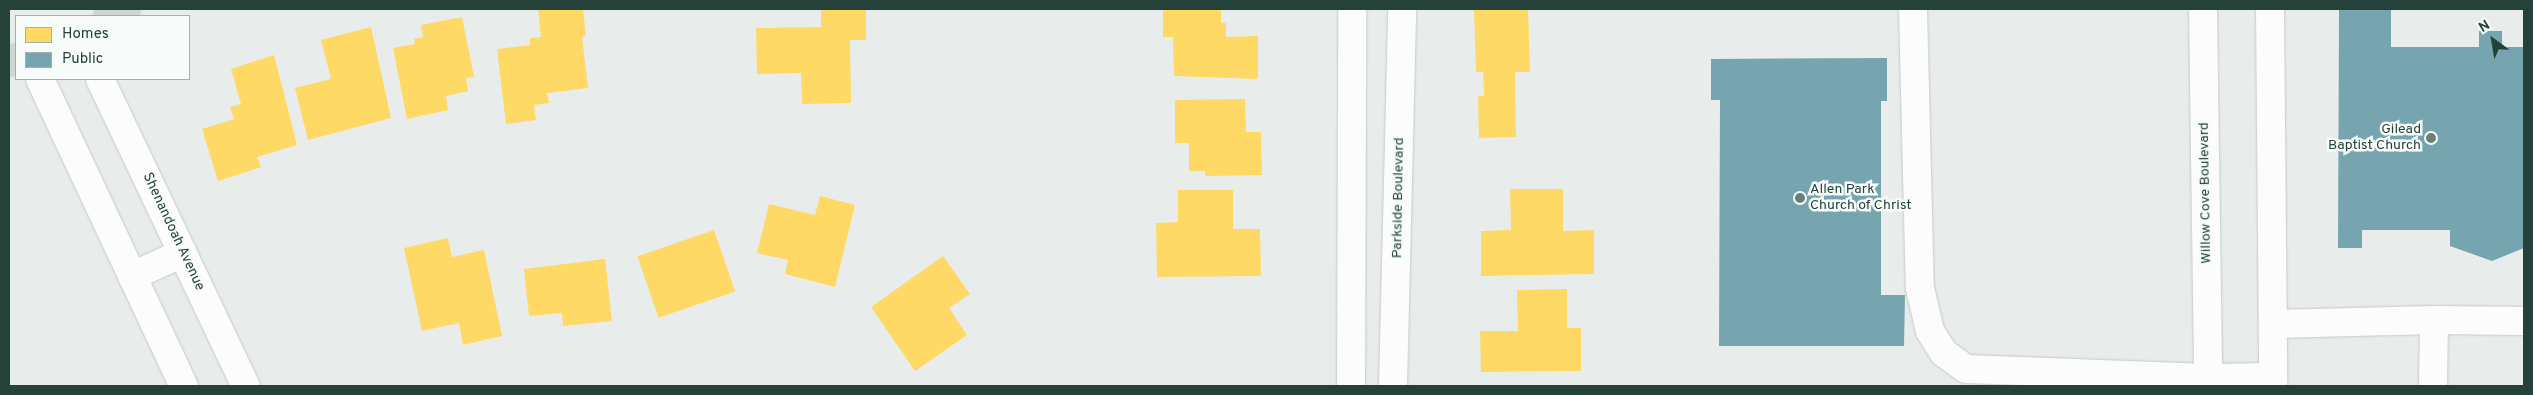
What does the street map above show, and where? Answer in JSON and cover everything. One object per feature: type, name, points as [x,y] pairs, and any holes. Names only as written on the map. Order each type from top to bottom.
[{"type":"main road","points":[[111,15],[126,9]]},
{"type":"street","points":[[1351,386],[1352,9]]},
{"type":"street","name":"Parkside Boulevard","points":[[1393,386],[1402,9]]},
{"type":"street","points":[[1913,9],[1920,288],[1930,331],[1944,353],[1966,369],[2208,382],[2273,381],[2270,9]]},
{"type":"street","name":"Willow Cove Boulevard","points":[[2203,9],[2208,382]]},
{"type":"street","points":[[40,80],[184,386]]},
{"type":"street","name":"Shenandoah Avenue","points":[[100,80],[246,386]]},
{"type":"street","points":[[132,276],[183,253]]},
{"type":"street","points":[[2272,324],[2434,320],[2524,321]]},
{"type":"street","points":[[2433,386],[2434,320]]},
{"type":"building: Homes","points":[[538,9],[583,9],[586,36],[582,37],[588,88],[547,93],[549,103],[534,105],[536,120],[506,124],[497,49],[530,45],[530,38],[541,37]]},
{"type":"building: Homes","points":[[821,9],[866,9],[866,40],[850,40],[851,103],[802,104],[801,73],[757,74],[756,28],[821,27]]},
{"type":"building: Homes","points":[[1163,9],[1221,9],[1221,23],[1226,23],[1226,37],[1258,36],[1258,79],[1174,76],[1173,37],[1163,37]]},
{"type":"building: Homes","points":[[1474,9],[1528,9],[1530,72],[1515,72],[1516,137],[1479,138],[1478,96],[1484,96],[1483,72],[1476,72]]},
{"type":"building: Homes","points":[[462,17],[474,77],[466,78],[468,91],[446,96],[448,110],[407,119],[393,48],[415,44],[414,39],[423,37],[421,25]]},
{"type":"building: Homes","points":[[371,27],[391,118],[308,140],[295,88],[331,79],[321,40]]},
{"type":"building: Homes","points":[[274,55],[297,145],[257,157],[261,167],[218,181],[202,129],[234,119],[230,107],[241,104],[231,69]]},
{"type":"building: Homes","points":[[1245,99],[1246,132],[1261,132],[1262,175],[1205,176],[1205,171],[1189,171],[1189,143],[1175,143],[1175,100]]},
{"type":"building: Homes","points":[[1510,189],[1563,189],[1563,231],[1594,230],[1594,274],[1481,276],[1481,231],[1511,230]]},
{"type":"building: Homes","points":[[1178,190],[1233,190],[1233,229],[1260,229],[1261,276],[1157,277],[1156,223],[1178,222]]},
{"type":"building: Homes","points":[[820,196],[855,205],[835,287],[785,274],[788,260],[757,253],[769,204],[815,215]]},
{"type":"building: Homes","points":[[714,230],[735,291],[659,318],[637,256]]},
{"type":"building: Homes","points":[[448,238],[452,257],[484,250],[502,336],[463,345],[459,323],[422,331],[404,248]]},
{"type":"building: Homes","points":[[943,256],[970,294],[949,308],[967,335],[915,371],[871,307]]},
{"type":"building: Homes","points":[[605,259],[612,321],[563,326],[562,313],[529,316],[524,269]]},
{"type":"building: Homes","points":[[1567,289],[1567,328],[1581,328],[1581,371],[1481,372],[1480,331],[1518,331],[1517,290]]},
{"type":"building: Public","name":"Gilead Baptist Church","points":[[2339,9],[2391,9],[2391,47],[2479,47],[2479,31],[2502,31],[2502,47],[2524,47],[2524,248],[2492,261],[2450,246],[2450,230],[2362,230],[2362,248],[2338,248]]},
{"type":"building: Public","name":"Allen Park Church of Christ","points":[[1887,58],[1887,101],[1881,101],[1881,295],[1905,295],[1904,346],[1719,346],[1720,100],[1711,100],[1711,59]]},
{"type":"place","name":"Gilead Baptist Church","points":[[2431,138]]},
{"type":"place","name":"Allen Park Church of Christ","points":[[1800,198]]}]
